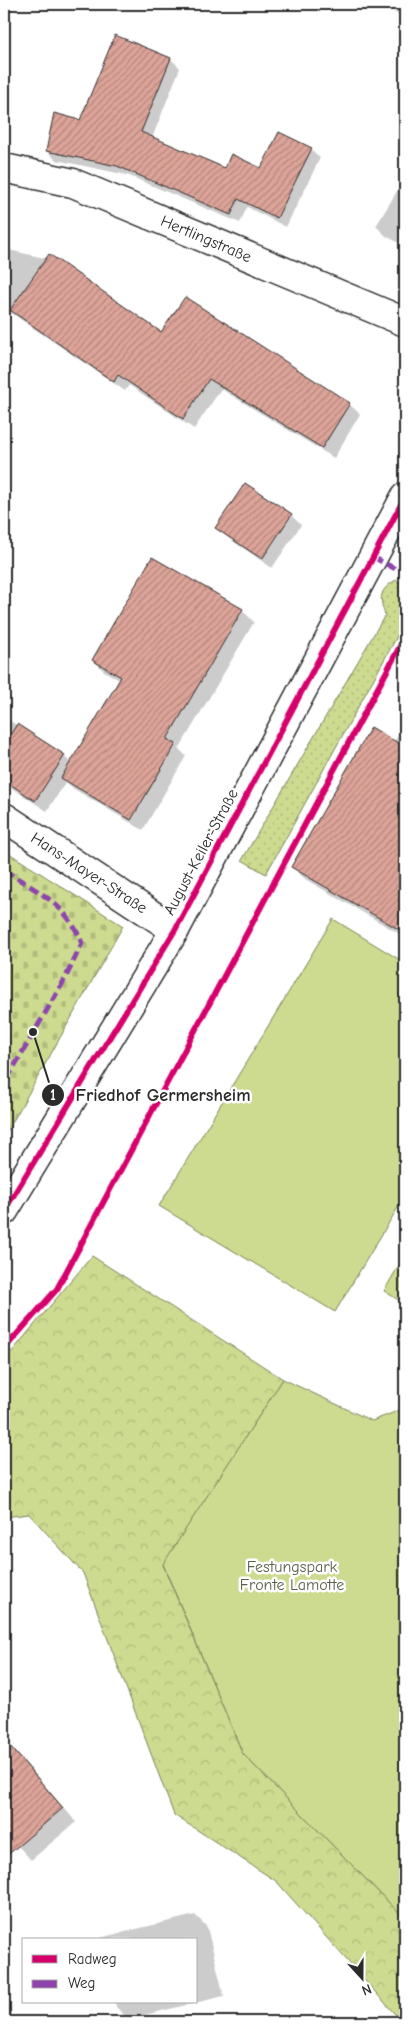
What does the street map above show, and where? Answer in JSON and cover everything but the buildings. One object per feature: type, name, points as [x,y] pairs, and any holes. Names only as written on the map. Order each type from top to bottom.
[{"type":"street","name":"Hertlingstraße","points":[[4,168],[73,183],[405,322]]},
{"type":"street","name":"August-Keiler-Straße","points":[[4,1211],[175,930],[405,496]]},
{"type":"street","name":"Hans-Mayer-Straße","points":[[4,817],[175,930]]},
{"type":"green space","points":[[396,580],[405,586],[405,622],[266,874],[242,860],[385,615],[381,599],[382,594],[386,587]]},
{"type":"green space","points":[[4,850],[123,926],[4,1137]]},
{"type":"green space","points":[[333,919],[405,963],[405,1196],[335,1312],[159,1206]]},
{"type":"green space","points":[[405,1255],[405,1304],[384,1291]]},
{"type":"green space","points":[[92,1256],[283,1379],[163,1565],[243,1754],[405,1919],[405,2022],[402,2022],[276,1881],[174,1815],[83,1573],[29,1514],[4,1517],[4,1361]]},
{"type":"green space","name":"Festungspark Fronte Lamotte","points":[[283,1379],[372,1421],[405,1408],[405,1919],[243,1754],[163,1564]]},
{"type":"marked path","points":[[373,557],[405,574]]},
{"type":"marked path","points":[[4,870],[39,892],[59,908],[76,930],[82,943],[65,979],[4,1084]]},
{"type":"marked path","points":[[4,2007],[15,2022]]},
{"type":"cycle path","points":[[4,1211],[175,930],[405,497]]},
{"type":"cycle path","points":[[4,1349],[57,1289],[405,637]]},
{"type":"place","name":"Friedhof Germersheim","points":[[33,1032]]}]
